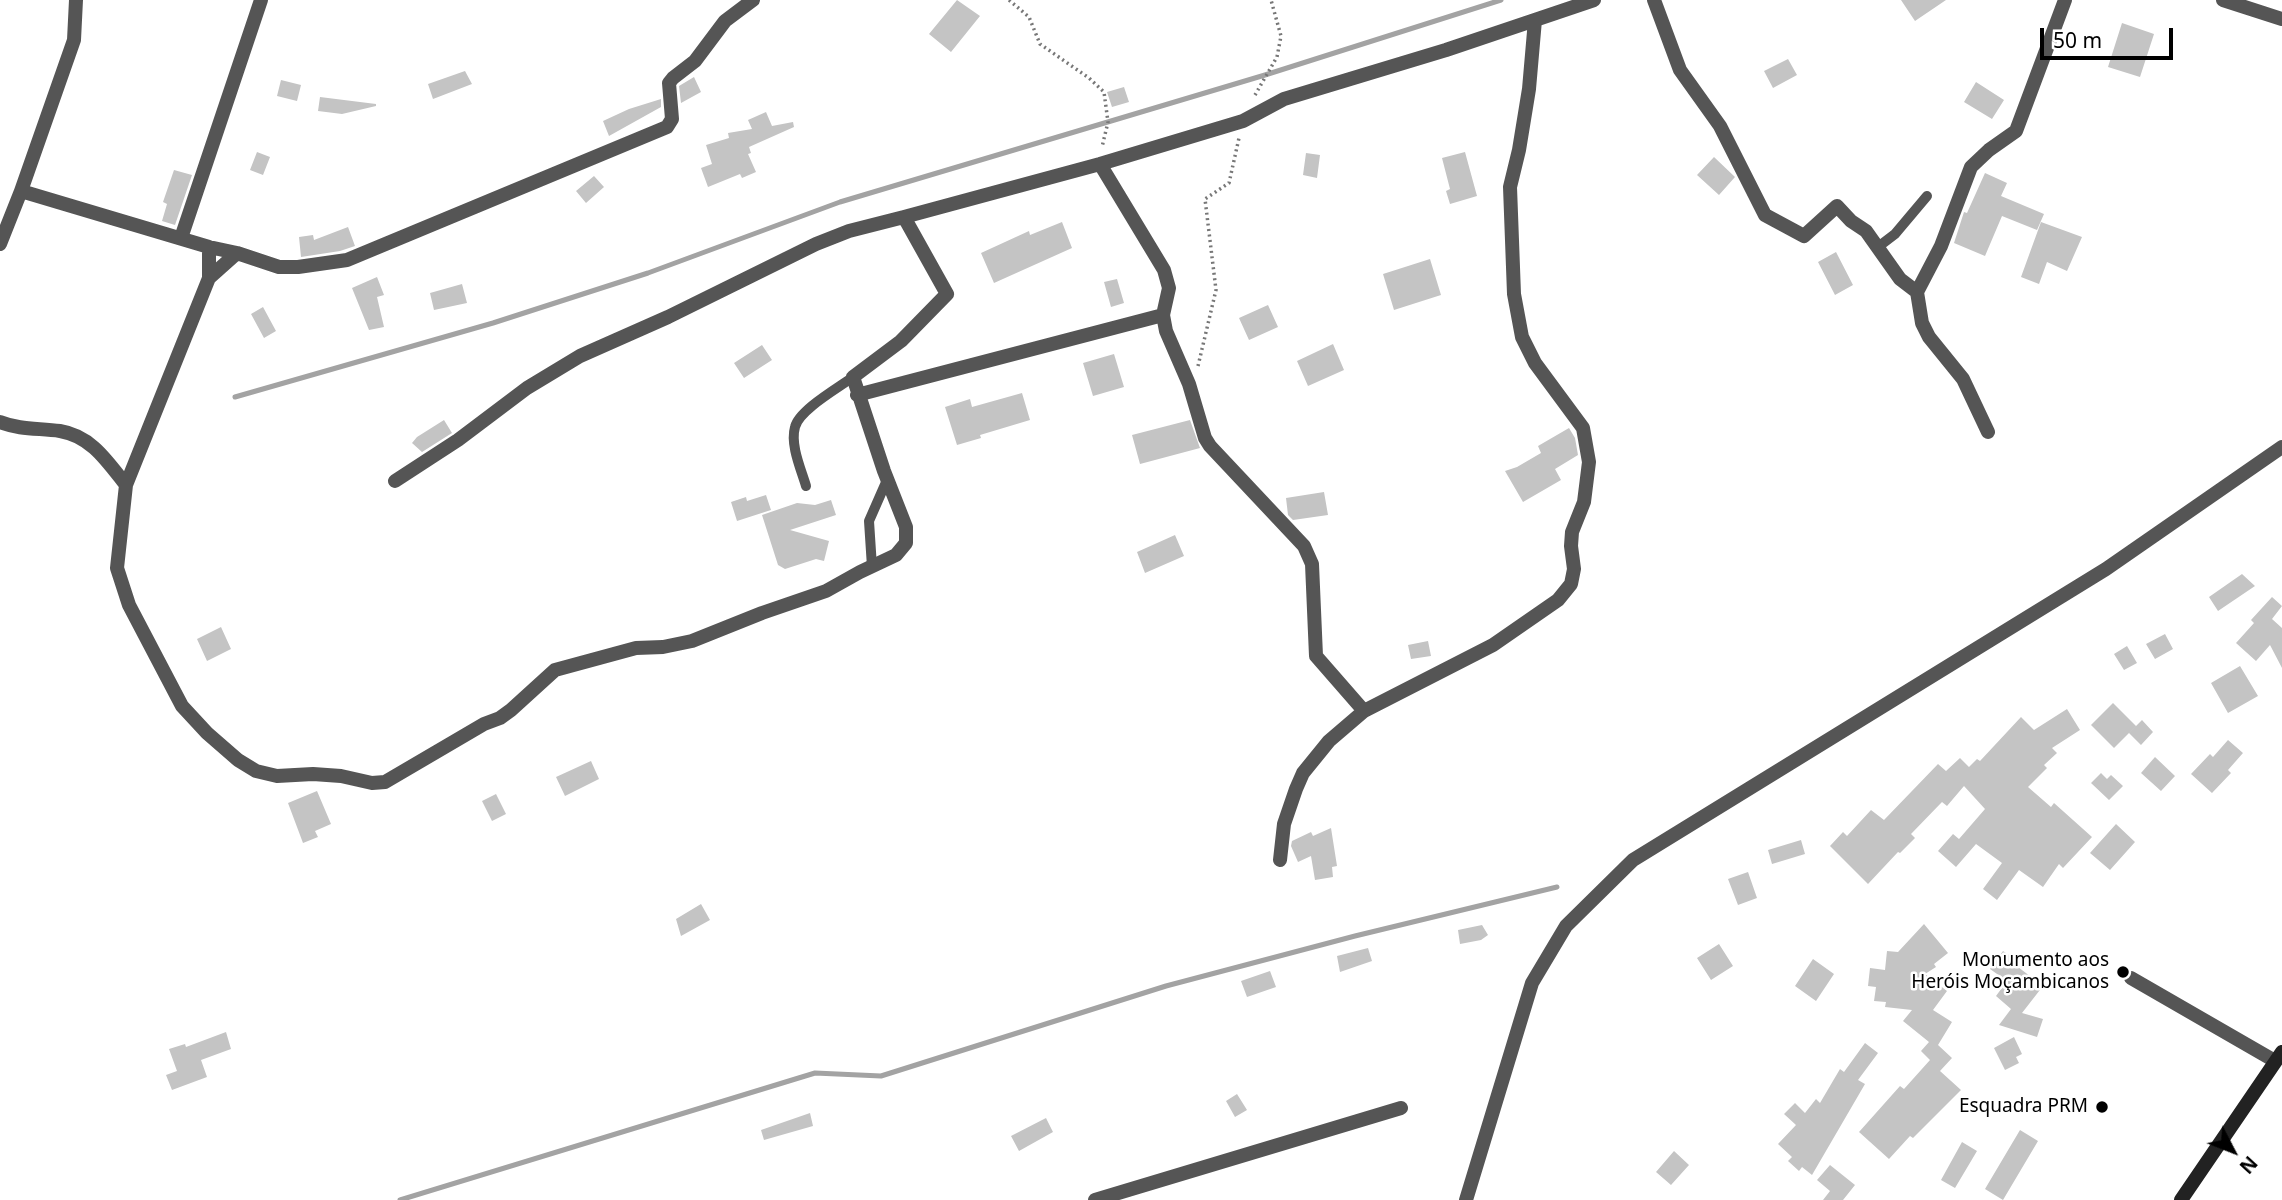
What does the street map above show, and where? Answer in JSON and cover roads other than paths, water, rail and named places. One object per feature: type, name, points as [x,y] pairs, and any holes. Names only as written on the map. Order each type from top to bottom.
[{"type":"main road","points":[[2181,1200],[2278,1056]]},
{"type":"street","points":[[0,244],[74,40],[76,0]]},
{"type":"street","points":[[181,238],[261,0]]},
{"type":"street","points":[[21,191],[286,268],[347,260],[667,127],[672,119],[669,83],[695,61],[725,21],[753,0]]},
{"type":"street","points":[[395,481],[458,440],[527,388],[580,356],[668,317],[816,244],[861,227],[904,218],[1100,164],[1243,121],[1284,99],[1446,50],[1594,0]]},
{"type":"street","points":[[1654,0],[1680,70],[1720,127],[1765,215],[1804,236],[1837,206],[1851,221],[1866,231],[1900,279],[1917,292]]},
{"type":"street","points":[[1988,432],[1964,379],[1929,337],[1922,323],[1917,292],[1941,246],[1971,167],[2016,131],[2065,0]]},
{"type":"street","points":[[2223,0],[2282,19]]},
{"type":"street","points":[[1280,860],[1284,824],[1303,773],[1329,741],[1364,712],[1493,645],[1558,600],[1571,584],[1574,569],[1572,532],[1584,502],[1589,462],[1583,428],[1535,363],[1522,337],[1514,294],[1510,187],[1528,89],[1535,20]]},
{"type":"street","points":[[1100,164],[1164,270],[1169,288],[1164,315],[1166,331],[1192,393],[1205,438],[1304,546],[1312,564],[1316,656],[1364,712]]},
{"type":"street","points":[[209,247],[209,278],[126,485],[117,568],[129,605],[182,706],[238,760],[256,771],[277,776],[341,776],[372,783],[385,782],[484,724],[500,718],[555,670],[636,648],[663,647],[692,640],[826,591],[895,555],[906,543],[906,527],[887,480],[853,377],[901,341],[947,294],[904,218]]},
{"type":"street","points":[[209,278],[237,253]]},
{"type":"street","points":[[858,395],[1164,315]]},
{"type":"street","points":[[0,422],[10,426],[60,431],[81,437],[96,448],[126,485]]},
{"type":"street","points":[[1466,1200],[1532,983],[1566,926],[1633,860],[2106,569],[2282,447]]},
{"type":"street","points":[[2132,978],[2278,1056]]},
{"type":"street","points":[[1096,1200],[1401,1108]]},
{"type":"lane","points":[[1878,247],[1895,234],[1927,196]]},
{"type":"lane","points":[[806,486],[795,444],[795,428],[800,417],[853,377]]},
{"type":"lane","points":[[872,567],[869,521],[887,480]]},
{"type":"waterway","points":[[235,397],[493,323],[648,273],[840,202],[1265,75],[1501,0]]},
{"type":"waterway","points":[[400,1200],[815,1073],[881,1076],[1166,986],[1557,887]]},
{"type":"place","name":"Monumento aos Heróis Moçambicanos","points":[[2123,972]]},
{"type":"place","name":"Esquadra PRM","points":[[2102,1107]]}]
